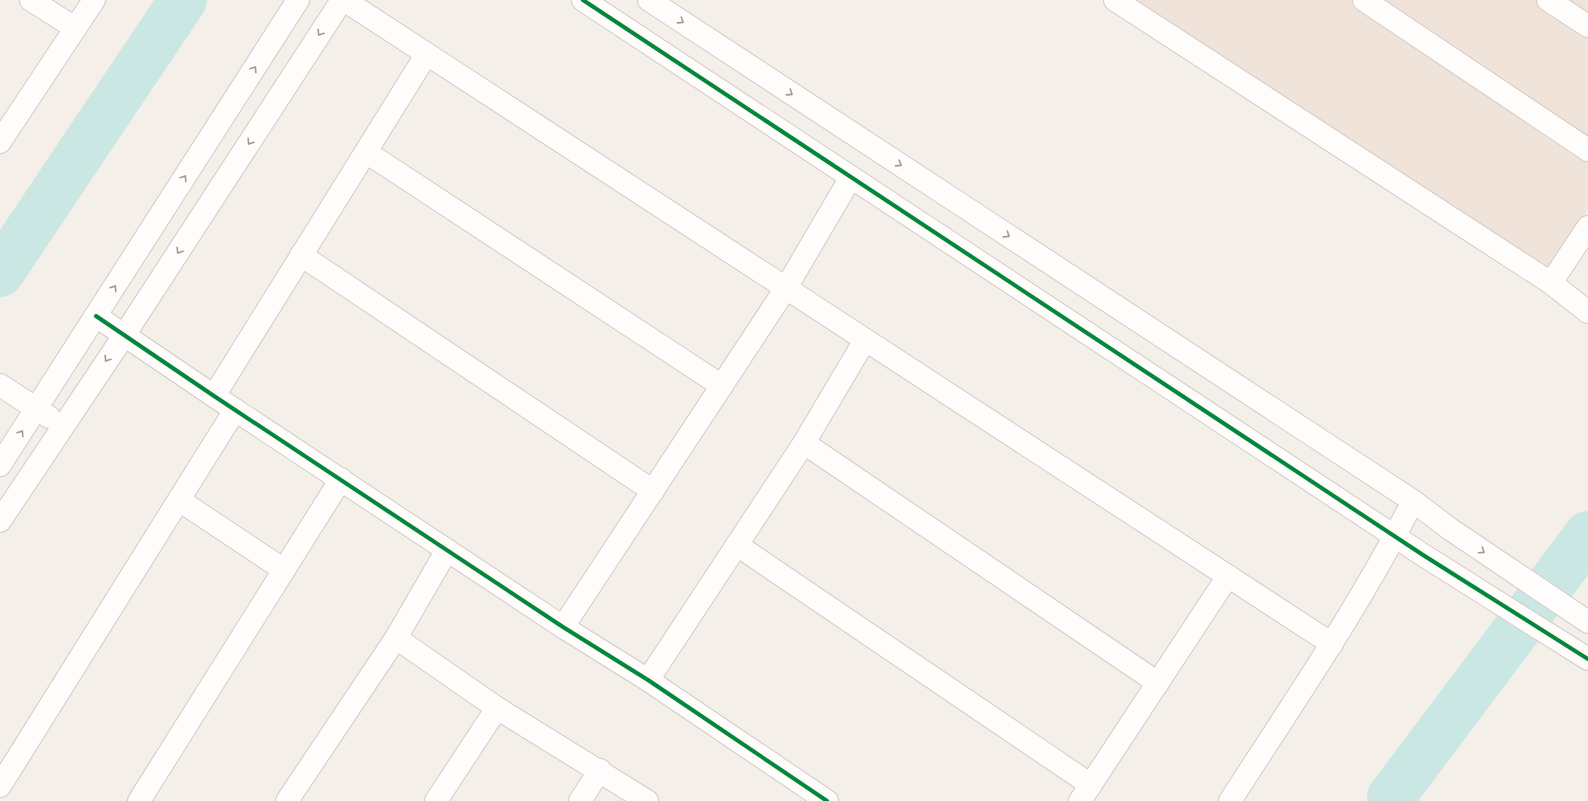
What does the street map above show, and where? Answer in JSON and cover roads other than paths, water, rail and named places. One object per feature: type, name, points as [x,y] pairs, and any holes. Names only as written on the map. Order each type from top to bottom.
[{"type":"street","points":[[31,0],[75,28]]},
{"type":"street","points":[[0,142],[94,0]]},
{"type":"street","points":[[0,466],[298,0]]},
{"type":"street","points":[[0,520],[343,0],[1332,644]]},
{"type":"street","points":[[583,0],[1423,555],[1588,659]]},
{"type":"street","points":[[649,0],[1413,501],[1450,529],[1588,622]]},
{"type":"street","points":[[1115,0],[1551,283],[1583,309]]},
{"type":"street","points":[[1364,0],[1588,150]]},
{"type":"street","points":[[1548,0],[1588,26]]},
{"type":"street","points":[[214,396],[426,55]]},
{"type":"street","points":[[366,152],[722,386]]},
{"type":"street","points":[[563,627],[786,288],[851,177]]},
{"type":"street","points":[[1551,283],[1588,227]]},
{"type":"street","points":[[301,255],[653,491]]},
{"type":"street","points":[[96,316],[563,627],[648,680],[827,801]]},
{"type":"street","points":[[648,680],[804,443],[865,340]]},
{"type":"street","points":[[4,387],[63,425]]},
{"type":"street","points":[[0,786],[235,410]]},
{"type":"street","points":[[804,443],[1158,683]]},
{"type":"street","points":[[139,801],[341,479]]},
{"type":"street","points":[[179,500],[284,570]]},
{"type":"street","points":[[1230,801],[1332,644],[1395,536],[1413,501]]},
{"type":"street","points":[[737,545],[1086,793],[1228,576]]},
{"type":"street","points":[[287,801],[396,638],[448,550]]},
{"type":"street","points":[[396,638],[497,708],[600,770],[647,801]]},
{"type":"street","points":[[436,801],[497,708]]},
{"type":"street","points":[[580,801],[600,770]]},
{"type":"waterway","points":[[0,273],[183,0]]},
{"type":"waterway","points":[[1391,801],[1391,797],[1588,535]]}]
